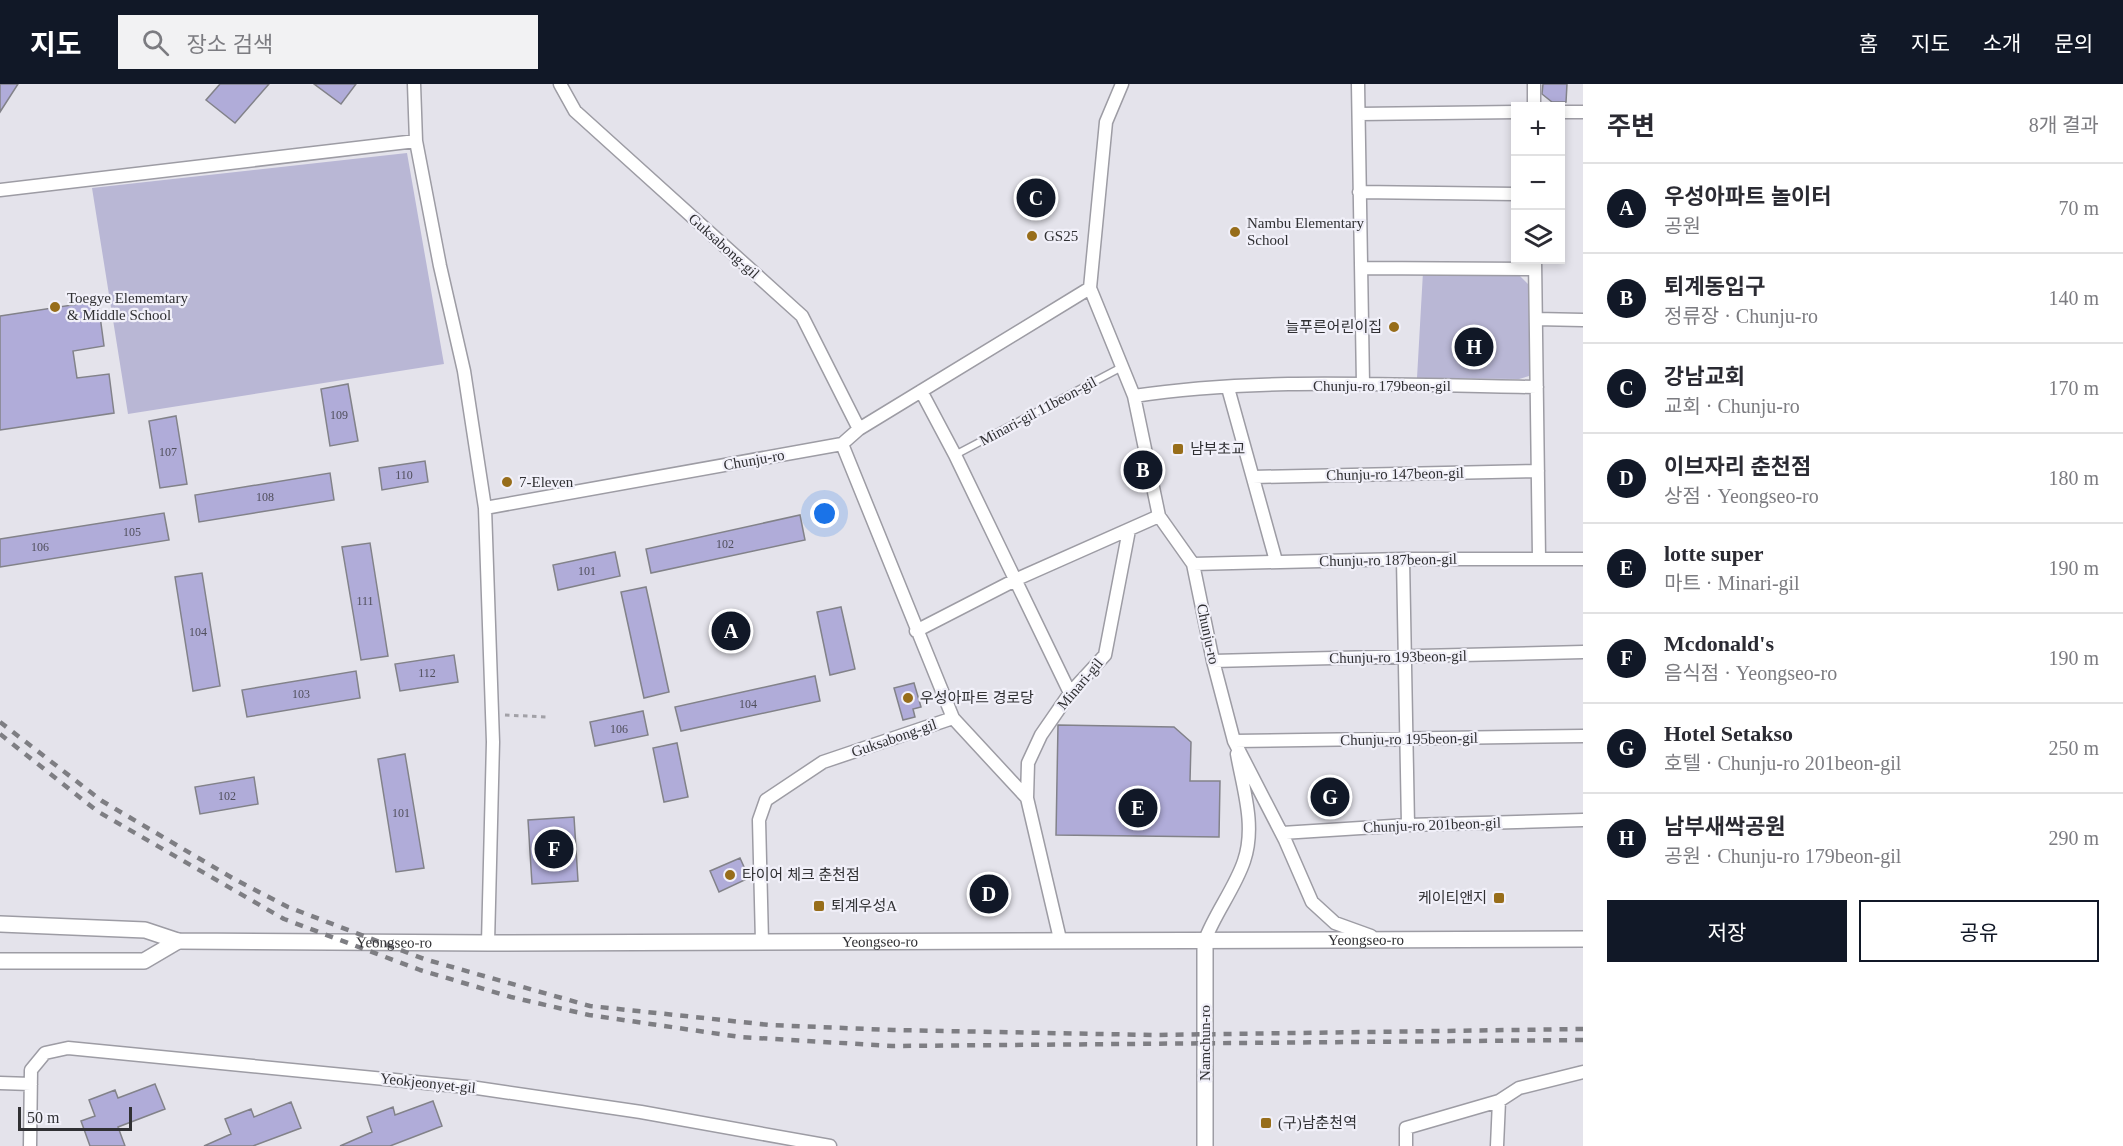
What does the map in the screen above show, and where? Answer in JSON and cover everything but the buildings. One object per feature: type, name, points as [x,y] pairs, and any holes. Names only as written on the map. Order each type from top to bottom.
[{"type":"street","points":[[414,84],[416,141],[440,266],[464,371],[485,508],[492,715],[488,944]]},
{"type":"street","name":"Guksabong-gil","points":[[560,84],[575,111],[802,316],[859,429]]},
{"type":"street","name":"Chunju-ro","points":[[1122,84],[1106,122],[1089,288],[1120,368],[1134,396],[1159,516],[1193,564],[1213,661],[1234,741],[1282,833],[1312,902],[1319,910],[1350,930],[1381,939]]},
{"type":"street","points":[[1358,84],[1363,384]]},
{"type":"street","points":[[1534,84],[1534,102]]},
{"type":"street","points":[[1359,114],[1511,112]]},
{"type":"street","points":[[1565,112],[1583,112]]},
{"type":"street","points":[[0,190],[416,141]]},
{"type":"street","points":[[1359,192],[1511,194]]},
{"type":"street","points":[[1361,268],[1535,264],[1539,558]]},
{"type":"street","points":[[842,444],[859,429],[1089,288]]},
{"type":"street","points":[[1536,319],[1583,320]]},
{"type":"street","name":"Chunju-ro 179beon-gil","points":[[1134,396],[1167,391],[1363,384],[1537,387]]},
{"type":"street","points":[[1228,388],[1276,561]]},
{"type":"street","points":[[921,391],[1017,579],[1070,693]]},
{"type":"street","name":"Guksabong-gil","points":[[762,942],[759,820],[766,800],[823,762],[953,718],[842,444]]},
{"type":"street","name":"Chunju-ro","points":[[485,508],[842,444]]},
{"type":"street","name":"Chunju-ro 147beon-gil","points":[[1253,477],[1538,471]]},
{"type":"street","points":[[916,631],[1017,579],[1159,516]]},
{"type":"street","name":"Minari-gil","points":[[1060,939],[1027,798],[1028,763],[1041,735],[1070,693],[1105,655],[1129,530]]},
{"type":"street","points":[[1403,559],[1408,825]]},
{"type":"street","name":"Chunju-ro 187beon-gil","points":[[1193,564],[1403,559],[1583,559]]},
{"type":"street","name":"Chunju-ro 193beon-gil","points":[[1213,661],[1583,652]]},
{"type":"street","name":"Minari-gil","points":[[953,718],[1027,798]]},
{"type":"street","name":"Chunju-ro 195beon-gil","points":[[1234,741],[1583,736]]},
{"type":"street","points":[[1204,940],[1214,915],[1244,862],[1248,843],[1246,801],[1234,741]]},
{"type":"street","name":"Chunju-ro 201beon-gil","points":[[1282,833],[1408,825],[1583,820]]},
{"type":"street","name":"Yeongseo-ro","points":[[0,924],[145,930],[178,941],[488,944],[1060,939],[1583,939]]},
{"type":"street","name":"Namchun-ro","points":[[1204,940],[1205,1146]]},
{"type":"street","points":[[0,961],[144,962],[178,941]]},
{"type":"street","name":"Yeokjeonyet-gil","points":[[32,1084],[31,1070],[45,1053],[68,1048],[477,1088],[641,1112],[830,1146]]},
{"type":"street","points":[[1406,1146],[1406,1128],[1499,1101],[1519,1088],[1583,1072]]},
{"type":"street","points":[[0,1083],[32,1084],[30,1146]]},
{"type":"street","points":[[1497,1146],[1499,1101]]},
{"type":"lane","name":"Minari-gil 11beon-gil","points":[[955,455],[1120,368]]},
{"type":"path","points":[[492,715],[548,717]]},
{"type":"shaded area","points":[[407,153],[444,364],[128,414],[92,188]]},
{"type":"shaded area","points":[[1423,272],[1520,276],[1529,285],[1529,376],[1519,379],[1417,378]]},
{"type":"railway","points":[[0,722],[102,801],[234,879],[288,907],[424,959],[590,1006],[770,1025],[893,1030],[1153,1035],[1583,1029]]},
{"type":"railway","points":[[0,734],[97,811],[284,919],[420,970],[511,997],[589,1015],[740,1037],[892,1046],[1583,1040]]},
{"type":"place","name":"강남교회","points":[[1036,198]]},
{"type":"place","name":"Nambu Elementary School","points":[[1235,232]]},
{"type":"place","name":"GS25","points":[[1032,236]]},
{"type":"place","name":"Toegye Elememtary & Middle School","points":[[55,307]]},
{"type":"place","name":"늘푸른어린이집","points":[[1394,327]]},
{"type":"place","name":"남부새싹공원","points":[[1474,347]]},
{"type":"place","name":"남부초교","points":[[1178,449]]},
{"type":"place","name":"퇴계동입구","points":[[1143,470]]},
{"type":"place","name":"7-Eleven","points":[[507,482]]},
{"type":"place","name":"우성아파트 놀이터","points":[[731,631]]},
{"type":"place","name":"우성아파트 경로당","points":[[908,698]]},
{"type":"place","name":"Hotel Setakso","points":[[1330,797]]},
{"type":"place","name":"lotte super","points":[[1138,808]]},
{"type":"place","name":"Mcdonald's","points":[[554,849]]},
{"type":"place","name":"타이어 체크 춘천점","points":[[730,875]]},
{"type":"place","name":"이브자리 춘천점","points":[[989,894]]},
{"type":"place","name":"케이티앤지","points":[[1499,898]]},
{"type":"place","name":"퇴계우성A","points":[[819,906]]},
{"type":"place","name":"(구)남춘천역","points":[[1266,1123]]}]
